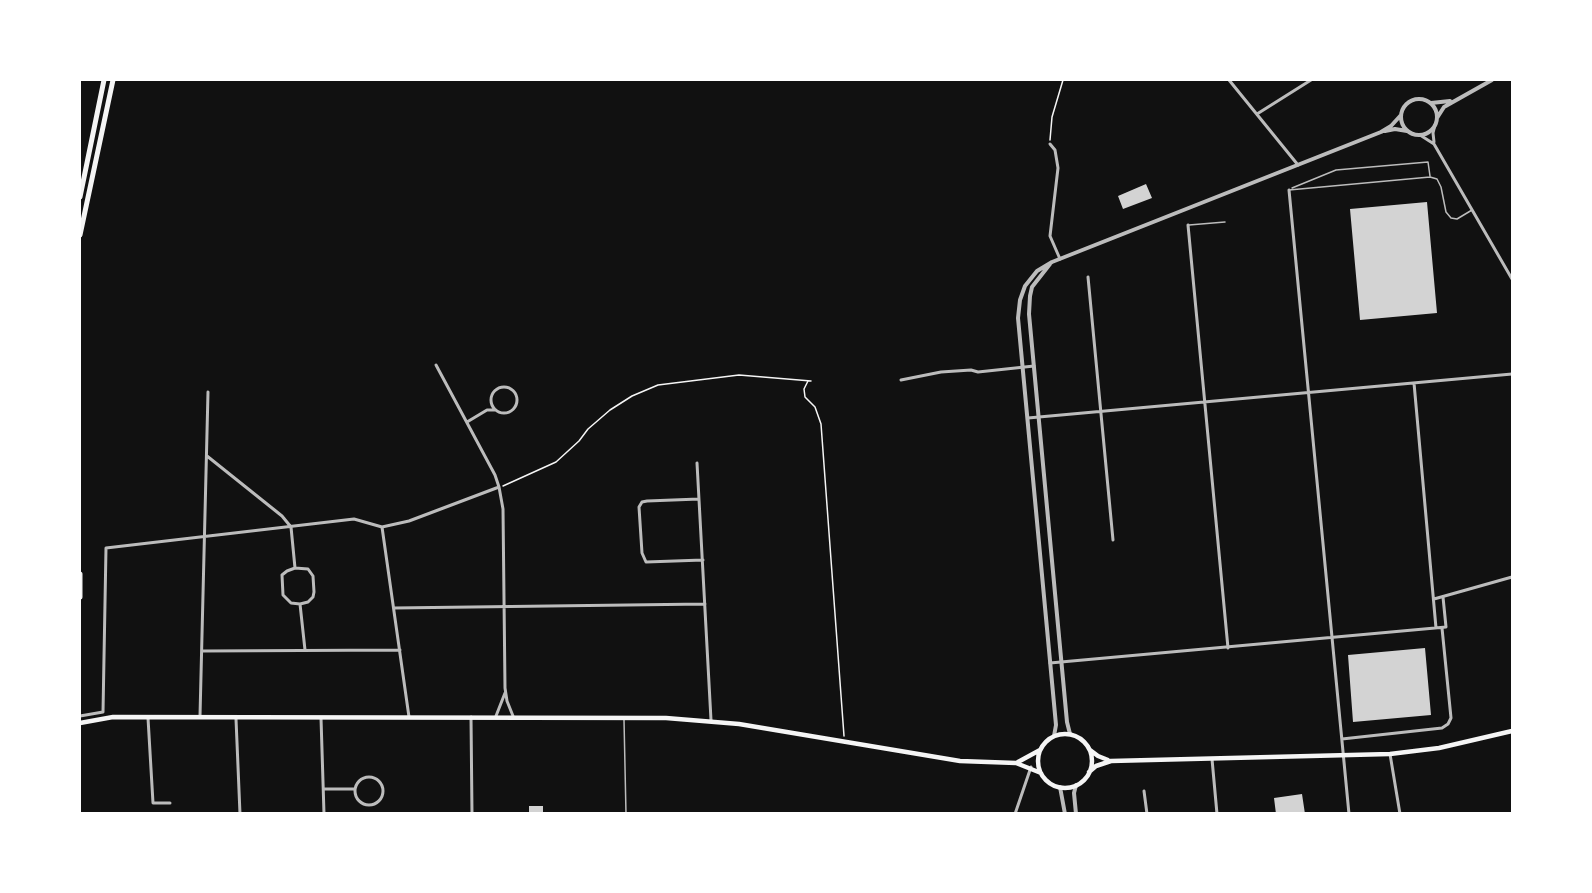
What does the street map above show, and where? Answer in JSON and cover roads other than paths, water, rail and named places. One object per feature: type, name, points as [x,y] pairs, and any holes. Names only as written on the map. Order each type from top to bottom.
[{"type":"highway","points":[[80,197],[104,80]]},
{"type":"highway","points":[[80,236],[112,80]]},
{"type":"highway","points":[[80,574],[80,597]]},
{"type":"main road","points":[[80,723],[102,718],[495,716],[624,716],[711,720],[960,761],[1016,763],[1031,767],[1041,773],[1047,781],[1060,787],[1076,785],[1101,763],[1111,760],[1390,754],[1439,748],[1512,731]]},
{"type":"main road","points":[[1016,763],[1040,750],[1054,736],[1070,734],[1082,740],[1098,756],[1111,760]]},
{"type":"main road","points":[[1088,748],[1091,758],[1089,772]]},
{"type":"main road","points":[[1040,750],[1038,760],[1041,773]]},
{"type":"main road","points":[[1031,756],[1031,767]]},
{"type":"street","points":[[1229,80],[1298,165]]},
{"type":"street","points":[[1256,114],[1311,80]]},
{"type":"street","points":[[1434,144],[1433,133],[1441,110],[1454,100],[1492,80]]},
{"type":"street","points":[[1054,736],[1056,725],[1018,318],[1022,293],[1032,276],[1052,262],[1381,132],[1391,126],[1401,115],[1405,105],[1414,100],[1441,104],[1454,100]]},
{"type":"street","points":[[1420,135],[1429,132],[1436,123],[1436,112],[1430,103]]},
{"type":"street","points":[[1401,115],[1401,124],[1407,131]]},
{"type":"street","points":[[1381,132],[1395,129],[1407,131],[1425,137],[1434,144],[1512,279]]},
{"type":"street","points":[[1050,144],[1055,150],[1058,168],[1050,236],[1060,259]]},
{"type":"street","points":[[1289,190],[1349,813]]},
{"type":"street","points":[[1188,225],[1228,648]]},
{"type":"street","points":[[1052,262],[1034,282],[1030,296],[1034,366],[1061,662],[1070,734]]},
{"type":"street","points":[[1088,277],[1113,540]]},
{"type":"street","points":[[436,365],[495,475],[499,487],[502,509],[506,688],[507,701],[513,716]]},
{"type":"street","points":[[901,380],[941,372],[971,370],[978,372],[1034,366]]},
{"type":"street","points":[[1028,418],[1512,374]]},
{"type":"street","points":[[1414,383],[1436,627]]},
{"type":"street","points":[[467,422],[487,410],[492,402],[493,393],[500,388],[508,387],[515,393],[517,402],[513,409],[503,412],[487,410]]},
{"type":"street","points":[[200,718],[208,392]]},
{"type":"street","points":[[492,402],[496,410]]},
{"type":"street","points":[[207,456],[282,516],[291,527],[296,568]]},
{"type":"street","points":[[697,463],[711,720]]},
{"type":"street","points":[[80,716],[103,712],[106,548],[354,519],[382,527],[409,521],[499,487]]},
{"type":"street","points":[[699,498],[647,501],[642,502],[639,507],[642,553],[646,562],[703,560]]},
{"type":"street","points":[[382,527],[410,717]]},
{"type":"street","points":[[296,568],[308,570],[312,576],[313,597],[308,602],[300,604],[287,601],[283,595],[282,575],[296,568]]},
{"type":"street","points":[[1434,599],[1512,577]]},
{"type":"street","points":[[1342,739],[1442,728],[1448,724],[1451,718],[1443,597]]},
{"type":"street","points":[[300,604],[305,650]]},
{"type":"street","points":[[394,608],[705,604]]},
{"type":"street","points":[[1050,663],[1444,627]]},
{"type":"street","points":[[203,651],[400,650]]},
{"type":"street","points":[[495,716],[506,688]]},
{"type":"street","points":[[471,717],[472,813]]},
{"type":"street","points":[[148,718],[153,803],[170,802]]},
{"type":"street","points":[[236,718],[240,813]]},
{"type":"street","points":[[321,718],[324,813]]},
{"type":"street","points":[[1390,754],[1400,813]]},
{"type":"street","points":[[1212,759],[1217,813]]},
{"type":"street","points":[[1015,813],[1031,767]]},
{"type":"street","points":[[370,777],[381,784],[383,792],[380,801],[366,805],[358,800],[355,789],[362,779],[370,777]]},
{"type":"street","points":[[1076,785],[1074,794],[1076,813]]},
{"type":"street","points":[[1060,787],[1065,813]]},
{"type":"street","points":[[324,789],[355,789]]},
{"type":"street","points":[[1144,791],[1147,813]]},
{"type":"lane","points":[[1289,190],[1336,170],[1428,162],[1430,177]]},
{"type":"lane","points":[[1289,190],[1430,177],[1437,179],[1446,212],[1451,218],[1457,219],[1472,210]]},
{"type":"lane","points":[[1188,225],[1225,222]]},
{"type":"lane","points":[[624,716],[626,813]]}]
